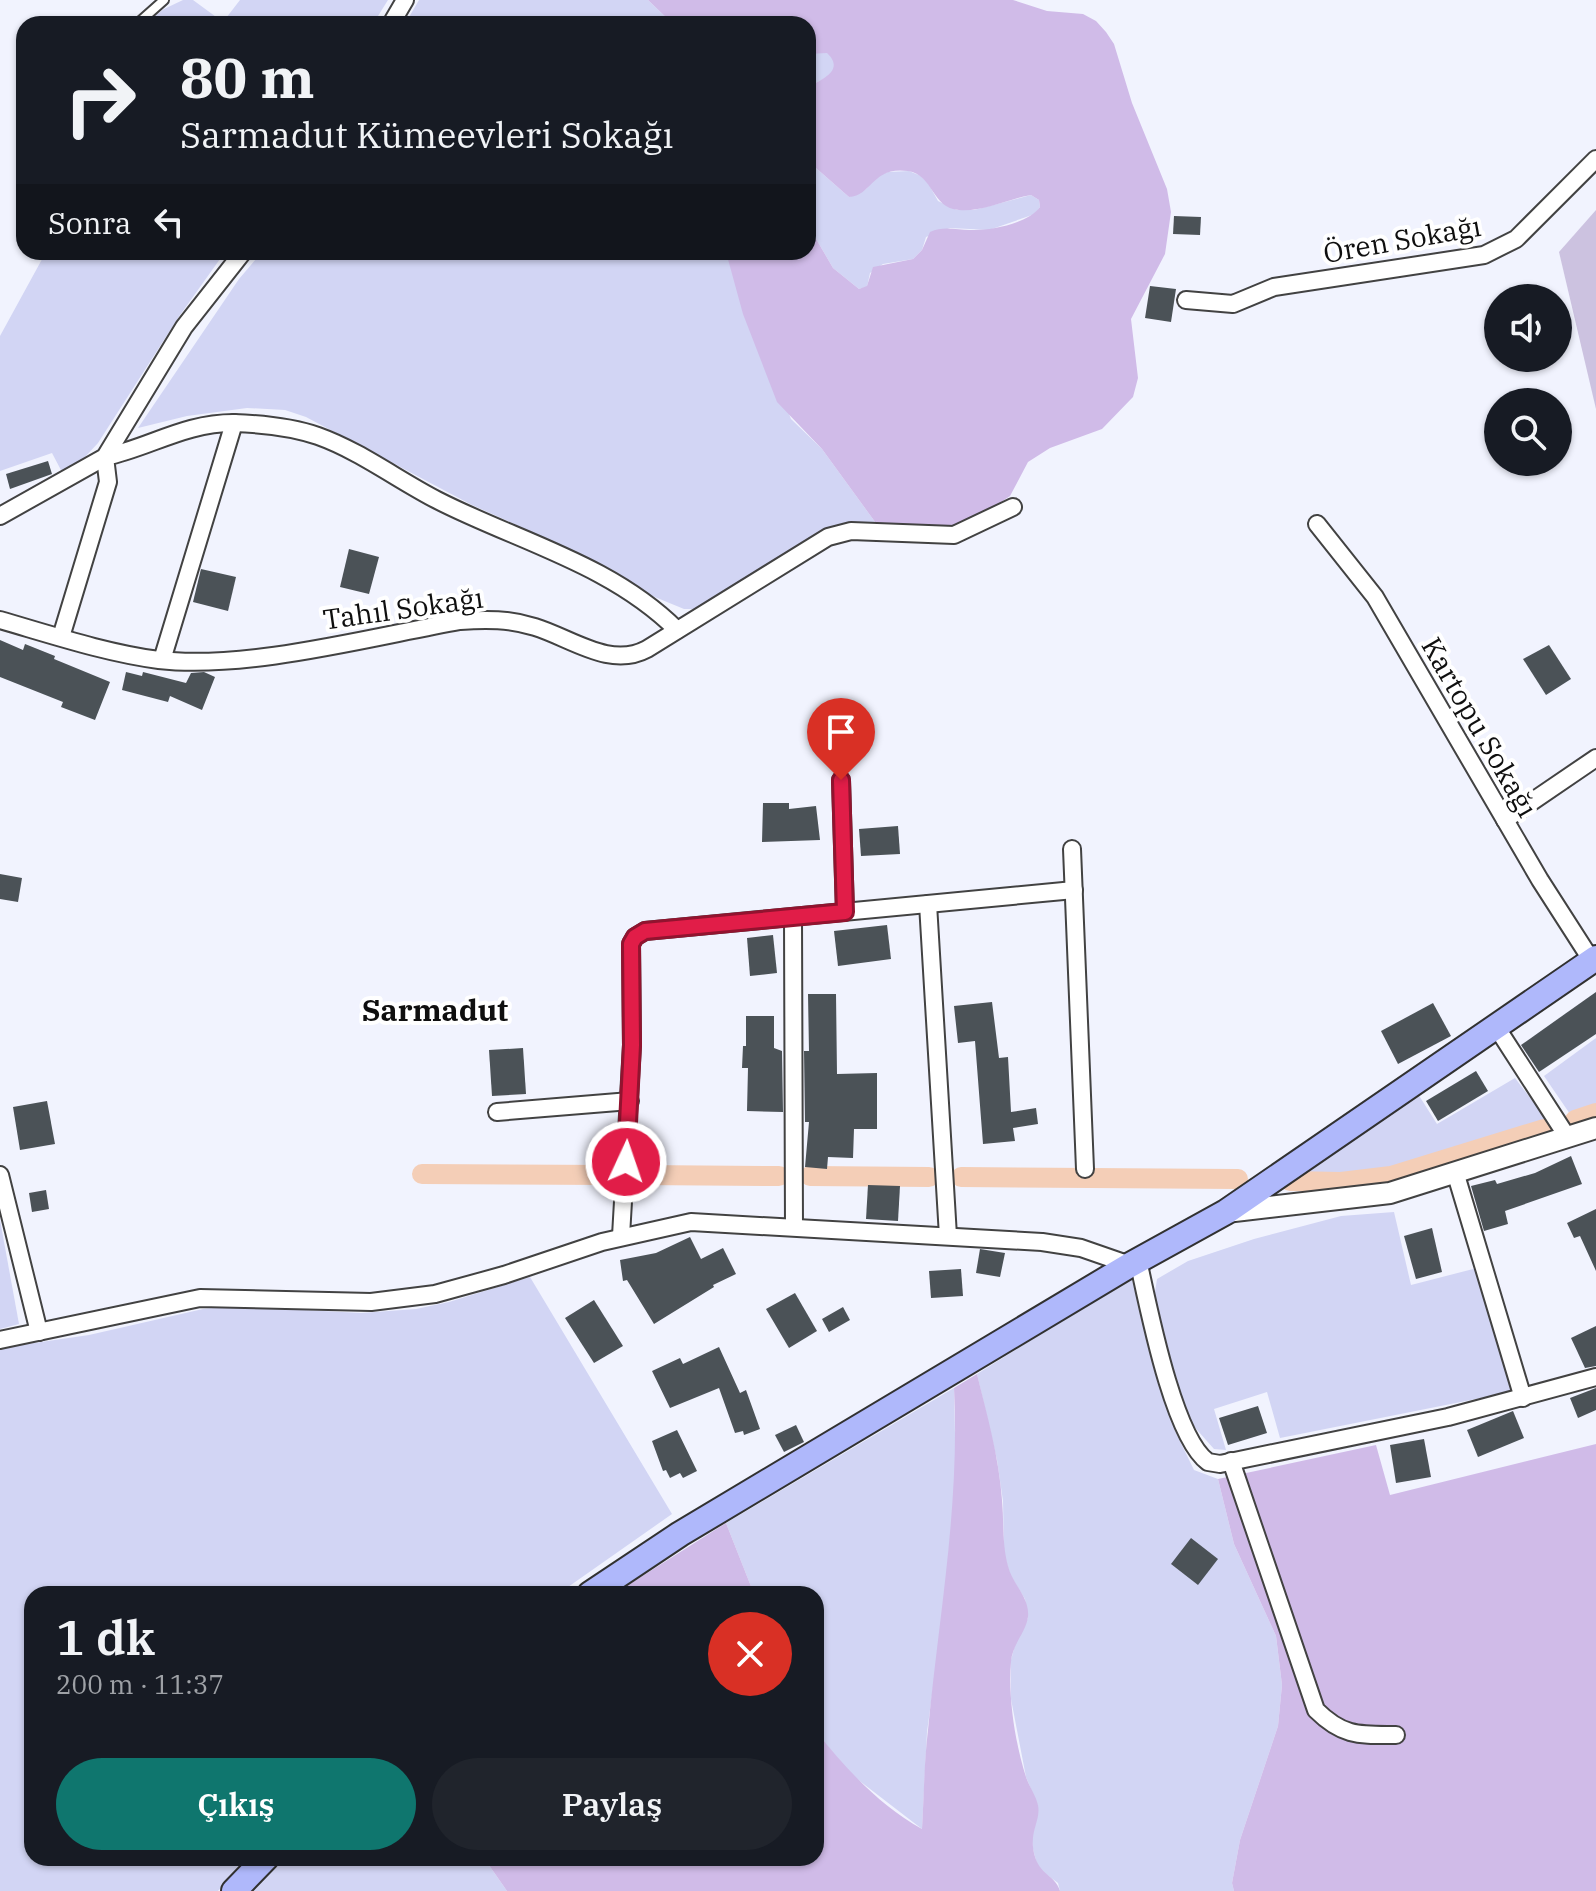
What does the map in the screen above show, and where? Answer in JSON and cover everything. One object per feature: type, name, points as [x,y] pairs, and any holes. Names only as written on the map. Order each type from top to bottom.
[{"type":"main road","points":[[602,1586],[680,1534],[1134,1263],[1226,1212],[1594,959]]},
{"type":"main road","points":[[234,1891],[258,1866]]},
{"type":"street","name":"Ören Sokağı","points":[[1186,300],[1233,304],[1274,287],[1484,255],[1516,239],[1596,159]]},
{"type":"street","points":[[61,637],[108,482],[105,457],[184,327],[237,260]]},
{"type":"street","points":[[162,660],[234,423]]},
{"type":"street","points":[[0,516],[105,457],[184,429],[234,423],[292,429],[335,443],[438,500],[559,554],[651,605],[677,630]]},
{"type":"street","name":"Tahıl Sokağı","points":[[0,620],[162,660],[200,661],[269,654],[460,621],[488,619],[536,627],[608,656],[624,657],[636,655],[828,537],[851,531],[954,535],[1013,507]]},
{"type":"street","name":"Kartopu Sokağı","points":[[1317,524],[1375,597],[1505,820],[1594,959]]},
{"type":"street","points":[[1505,820],[1596,758]]},
{"type":"street","points":[[841,780],[845,912]]},
{"type":"street","points":[[1072,849],[1085,1169]]},
{"type":"street","points":[[621,1236],[630,1101],[631,944],[635,937],[645,931],[1074,890]]},
{"type":"street","points":[[928,904],[948,1236]]},
{"type":"street","points":[[793,917],[794,1227]]},
{"type":"street","points":[[1497,1028],[1568,1138]]},
{"type":"street","points":[[497,1112],[630,1101]]},
{"type":"street","points":[[1226,1212],[1367,1197],[1456,1175],[1596,1128]]},
{"type":"street","points":[[0,1175],[39,1332]]},
{"type":"street","points":[[1456,1175],[1523,1398]]},
{"type":"street","points":[[0,1340],[200,1298],[371,1302],[435,1294],[504,1275],[621,1236],[691,1222],[1042,1242],[1081,1248],[1134,1263],[1191,1445],[1208,1462],[1231,1461],[1448,1417],[1596,1377]]},
{"type":"street","points":[[1231,1461],[1316,1710],[1329,1723],[1346,1733],[1396,1735]]},
{"type":"lane","points":[[146,16],[164,0]]},
{"type":"shaded area","points":[[183,0],[193,0],[215,16],[155,16]]},
{"type":"shaded area","points":[[240,0],[388,0],[378,16],[228,16]]},
{"type":"shaded area","points":[[419,0],[648,0],[665,16],[410,16]]},
{"type":"shaded area","points":[[648,0],[1013,0],[1047,11],[1083,14],[1096,21],[1114,44],[1132,103],[1167,189],[1171,212],[1165,254],[1131,319],[1138,378],[1133,397],[1102,429],[1050,448],[1028,462],[1010,496],[973,521],[943,530],[878,526],[822,449],[777,402],[743,314],[728,260],[816,260],[816,239],[833,268],[859,289],[867,286],[873,267],[913,259],[922,250],[930,232],[1001,227],[1035,213],[1040,207],[1039,200],[1031,195],[977,209],[959,210],[943,204],[923,178],[908,171],[887,173],[857,195],[849,197],[816,168],[816,83],[830,73],[834,64],[827,53],[816,54],[816,16],[665,16]]},
{"type":"shaded area","points":[[816,52],[827,52],[834,59],[835,67],[831,75],[816,83]]},
{"type":"shaded area","points":[[816,168],[849,197],[866,189],[877,176],[909,171],[928,183],[938,201],[957,210],[974,210],[1031,195],[1039,200],[1040,207],[1035,214],[989,230],[950,228],[926,237],[922,250],[913,259],[883,264],[870,273],[867,287],[859,289],[833,268],[816,239]]},
{"type":"shaded area","points":[[1596,210],[1596,409],[1572,307],[1572,284],[1567,284],[1559,252]]},
{"type":"shaded area","points":[[42,260],[219,260],[98,443],[84,458],[62,472],[52,453],[0,471],[0,336]]},
{"type":"shaded area","points":[[255,260],[729,260],[791,419],[822,449],[878,526],[861,523],[828,530],[786,552],[735,589],[698,609],[684,609],[650,595],[559,544],[472,505],[306,417],[285,410],[247,408],[187,416],[138,428],[239,279]]},
{"type":"shaded area","points":[[1596,1038],[1596,1104],[1570,1114],[1544,1076]]},
{"type":"shaded area","points":[[1515,1078],[1547,1120],[1393,1172],[1370,1175],[1298,1173],[1418,1094],[1437,1124]]},
{"type":"shaded area","points":[[1394,1212],[1411,1285],[1477,1268],[1516,1391],[1280,1438],[1267,1392],[1214,1409],[1226,1450],[1214,1449],[1190,1422],[1154,1298],[1157,1279],[1188,1261],[1254,1239],[1341,1216]]},
{"type":"shaded area","points":[[0,1220],[19,1324],[0,1329]]},
{"type":"shaded area","points":[[530,1277],[672,1514],[569,1586],[24,1586],[24,1866],[241,1866],[218,1891],[0,1891],[0,1348],[89,1335],[229,1306],[361,1313],[416,1309]]},
{"type":"shaded area","points":[[1131,1277],[1175,1431],[1194,1470],[1218,1479],[1234,1544],[1276,1636],[1282,1685],[1278,1726],[1240,1840],[1232,1883],[1234,1891],[1060,1891],[1058,1883],[1038,1868],[1033,1849],[1031,1834],[1038,1806],[1026,1777],[1011,1699],[1011,1660],[1016,1641],[1028,1618],[1025,1599],[1010,1575],[1004,1553],[1003,1501],[997,1460],[977,1374]]},
{"type":"shaded area","points":[[977,1374],[992,1436],[1002,1500],[1006,1558],[1028,1610],[1027,1623],[1012,1656],[1013,1720],[1026,1777],[1038,1805],[1033,1838],[1036,1861],[1060,1891],[507,1891],[490,1866],[824,1866],[824,1741],[864,1785],[922,1829],[927,1742],[951,1517],[954,1388]]},
{"type":"shaded area","points":[[954,1388],[956,1479],[927,1732],[922,1829],[848,1772],[824,1741],[824,1586],[751,1586],[726,1523]]},
{"type":"shaded area","points":[[1596,1444],[1596,1891],[1234,1891],[1232,1883],[1240,1840],[1278,1726],[1282,1685],[1276,1636],[1234,1544],[1218,1479],[1376,1445],[1390,1495]]},
{"type":"shaded area","points":[[726,1523],[751,1586],[627,1586]]},
{"type":"shaded area","points":[[274,1866],[490,1866],[507,1891],[251,1891]]},
{"type":"building","points":[[1174,216],[1201,217],[1200,235],[1173,234]]},
{"type":"building","points":[[1150,286],[1176,289],[1171,322],[1145,318]]},
{"type":"building","points":[[48,461],[52,474],[10,489],[6,474]]},
{"type":"building","points":[[349,549],[379,557],[369,594],[340,587]]},
{"type":"building","points":[[201,569],[236,577],[228,611],[193,602]]},
{"type":"building","points":[[0,640],[23,650],[25,644],[110,682],[95,720],[61,707],[63,702],[0,677]]},
{"type":"building","points":[[1549,645],[1571,679],[1546,695],[1523,659]]},
{"type":"building","points":[[126,672],[142,676],[143,672],[186,683],[191,673],[204,672],[215,677],[202,710],[170,696],[168,702],[122,690]]},
{"type":"building","points":[[763,803],[789,803],[789,809],[816,806],[820,840],[762,842]]},
{"type":"building","points":[[898,826],[900,854],[861,856],[859,829]]},
{"type":"building","points":[[0,874],[22,878],[18,902],[0,899]]},
{"type":"building","points":[[887,925],[891,959],[838,966],[834,931]]},
{"type":"building","points":[[773,935],[777,973],[750,976],[747,938]]},
{"type":"building","points":[[1596,992],[1596,1034],[1539,1072],[1521,1045]]},
{"type":"building","points":[[808,994],[836,994],[837,1074],[877,1073],[877,1129],[854,1129],[853,1158],[828,1157],[827,1169],[805,1167],[809,1122],[805,1122],[804,1051],[809,1051]]},
{"type":"building","points":[[992,1002],[999,1058],[1008,1057],[1011,1112],[1036,1108],[1038,1124],[1013,1128],[1015,1141],[983,1144],[975,1041],[958,1043],[954,1006]]},
{"type":"building","points":[[1433,1003],[1451,1036],[1398,1064],[1381,1031]]},
{"type":"building","points":[[746,1016],[774,1016],[774,1048],[782,1051],[783,1112],[747,1111],[748,1068],[742,1068]]},
{"type":"building","points":[[523,1048],[526,1094],[492,1096],[489,1050]]},
{"type":"building","points":[[1476,1071],[1488,1091],[1438,1121],[1426,1101]]},
{"type":"building","points":[[47,1101],[55,1144],[20,1150],[13,1107]]},
{"type":"building","points":[[1571,1156],[1582,1184],[1505,1211],[1508,1224],[1484,1231],[1471,1186],[1495,1180],[1497,1184],[1535,1173]]},
{"type":"building","points":[[868,1185],[900,1186],[898,1221],[866,1219]]},
{"type":"building","points":[[46,1190],[49,1209],[32,1212],[29,1193]]},
{"type":"building","points":[[1596,1209],[1596,1271],[1580,1236],[1574,1238],[1567,1223]]},
{"type":"building","points":[[1432,1228],[1442,1272],[1416,1279],[1404,1236]]},
{"type":"building","points":[[690,1237],[701,1259],[723,1248],[736,1274],[713,1285],[654,1324],[627,1280],[623,1281],[620,1260],[656,1253]]},
{"type":"building","points":[[980,1249],[1005,1253],[1000,1277],[976,1273]]},
{"type":"building","points":[[961,1269],[963,1296],[931,1298],[929,1271]]},
{"type":"building","points":[[795,1293],[817,1331],[789,1348],[766,1309]]},
{"type":"building","points":[[594,1300],[623,1346],[594,1363],[565,1318]]},
{"type":"building","points":[[843,1307],[850,1320],[829,1332],[822,1319]]},
{"type":"building","points":[[1596,1326],[1596,1366],[1585,1368],[1571,1338]]},
{"type":"building","points":[[719,1347],[740,1393],[746,1390],[760,1429],[744,1435],[743,1431],[735,1433],[719,1388],[670,1408],[652,1371],[680,1358],[683,1364]]},
{"type":"building","points":[[1596,1388],[1596,1410],[1578,1418],[1570,1398]]},
{"type":"building","points":[[1258,1406],[1267,1433],[1228,1445],[1219,1418]]},
{"type":"building","points":[[1513,1411],[1524,1438],[1478,1457],[1467,1430]]},
{"type":"building","points":[[796,1425],[804,1442],[784,1452],[775,1435]]},
{"type":"building","points":[[677,1430],[697,1471],[683,1478],[680,1473],[670,1478],[666,1470],[663,1471],[652,1441]]},
{"type":"building","points":[[1424,1439],[1431,1477],[1396,1483],[1390,1445]]},
{"type":"building","points":[[1191,1538],[1218,1559],[1198,1585],[1171,1564]]},
{"type":"waterway","points":[[1575,1120],[1596,1113]]},
{"type":"waterway","points":[[1290,1181],[1341,1182],[1391,1176],[1544,1129]]},
{"type":"waterway","points":[[422,1174],[610,1175]]},
{"type":"waterway","points":[[641,1175],[779,1176]]},
{"type":"waterway","points":[[810,1176],[929,1177]]},
{"type":"waterway","points":[[961,1177],[1238,1179]]},
{"type":"district","name":"Sarmadut","points":[[435,1009]]},
{"type":"route","points":[[626,1162],[632,1045],[631,944],[635,937],[645,931],[845,912],[841,780]]}]
